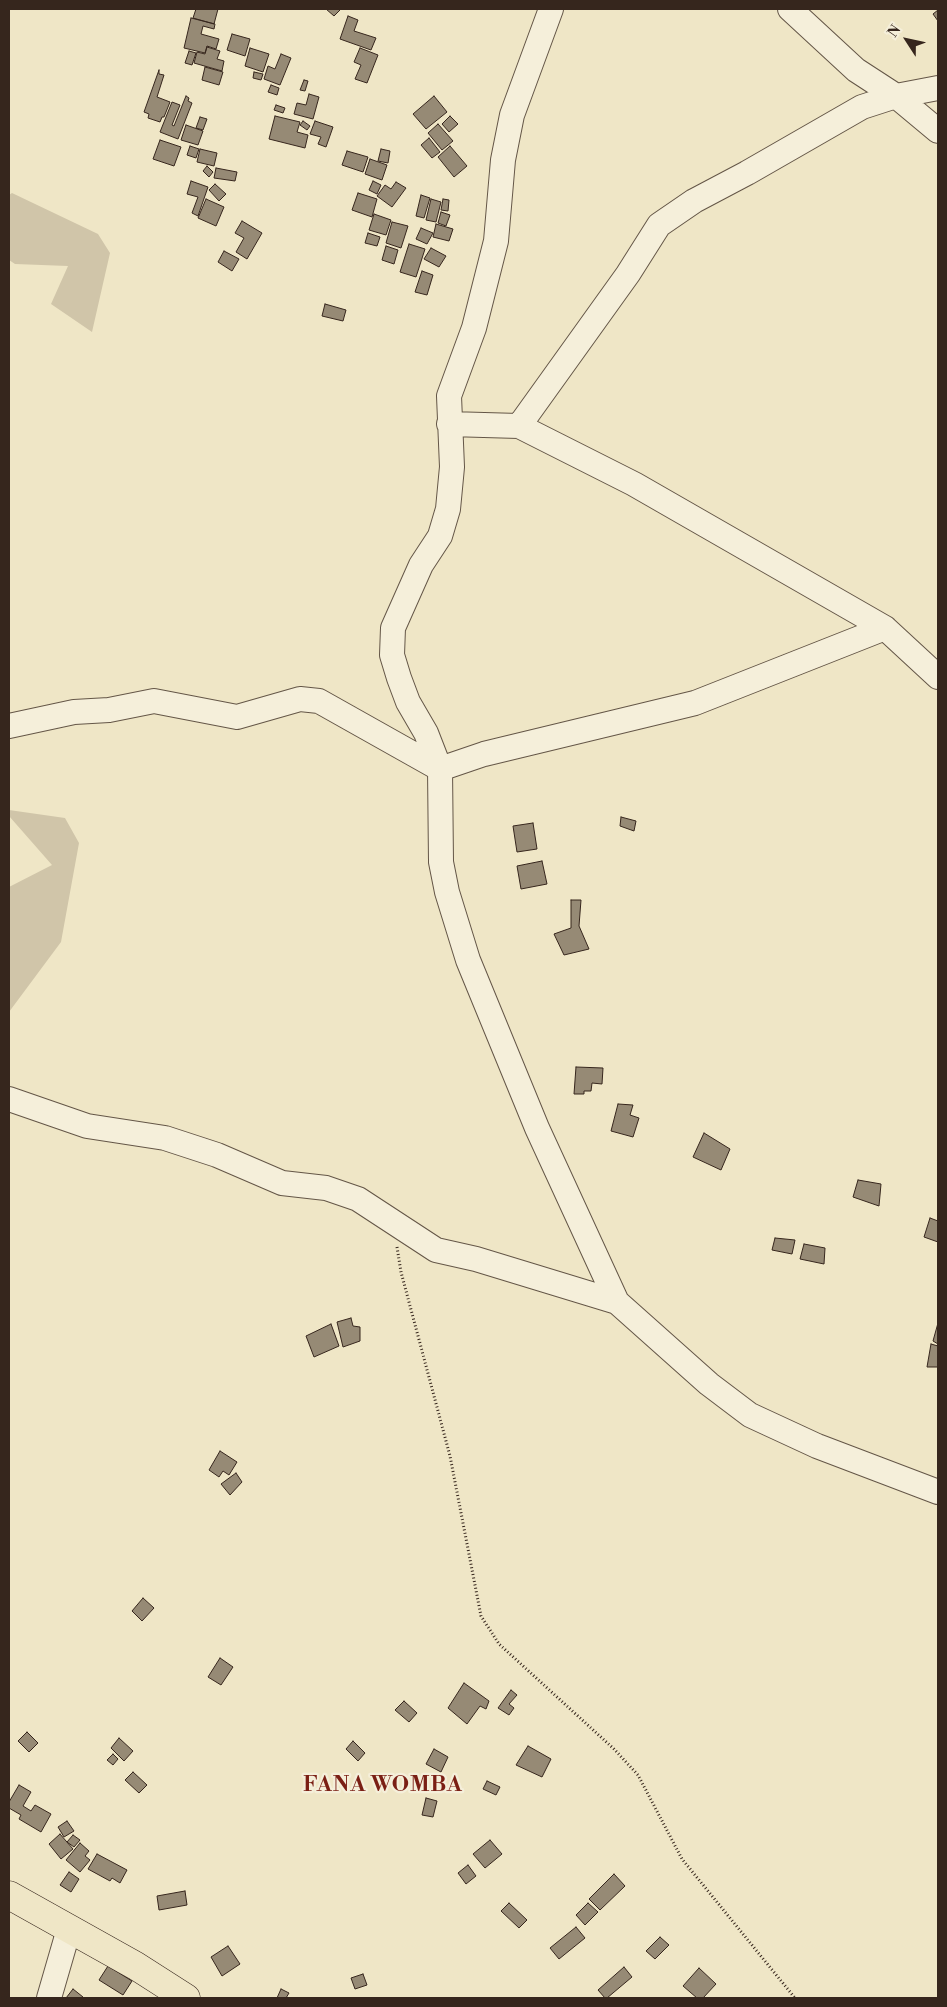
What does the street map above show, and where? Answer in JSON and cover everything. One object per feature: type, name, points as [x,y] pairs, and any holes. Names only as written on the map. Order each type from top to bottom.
[{"type":"main road","points":[[9,1896],[136,1966],[186,1998]]},
{"type":"street","points":[[551,9],[512,115],[507,134],[496,241],[474,328],[449,396],[452,467],[448,509],[440,536],[421,565],[393,628],[392,654],[408,702],[426,733],[440,769],[441,862],[447,892],[468,960],[537,1128],[617,1302],[709,1384],[750,1415],[816,1446],[938,1492]]},
{"type":"street","points":[[790,9],[856,70],[896,96],[938,131]]},
{"type":"street","points":[[519,426],[628,274],[660,226],[694,201],[862,107],[896,96],[938,88]]},
{"type":"street","points":[[449,424],[519,426],[634,484],[885,628],[938,678]]},
{"type":"street","points":[[9,726],[74,712],[109,710],[154,701],[237,717],[300,699],[319,701],[440,769],[484,754],[695,703],[885,628]]},
{"type":"street","points":[[9,1099],[88,1126],[165,1138],[217,1155],[282,1183],[326,1188],[358,1199],[436,1250],[476,1259],[617,1302]]},
{"type":"street","points":[[49,1998],[69,1929]]},
{"type":"path","points":[[394,1223],[401,1272],[450,1456],[481,1616],[500,1644],[614,1749],[638,1775],[682,1859],[795,1998]]},
{"type":"shaded area","points":[[12,193],[98,234],[110,253],[92,332],[51,304],[68,266],[15,264],[9,260],[9,195]]},
{"type":"shaded area","points":[[9,810],[65,818],[79,843],[61,942],[9,1012],[9,887],[52,865],[9,816]]},
{"type":"building","points":[[196,9],[218,9],[214,24],[193,18]]},
{"type":"building","points":[[326,9],[341,9],[334,16]]},
{"type":"building","points":[[938,10],[938,21],[933,14]]},
{"type":"building","points":[[348,16],[358,20],[354,31],[376,38],[371,50],[340,39]]},
{"type":"building","points":[[191,18],[215,24],[214,29],[203,26],[201,34],[219,39],[216,49],[207,46],[205,53],[184,48]]},
{"type":"building","points":[[232,34],[250,39],[245,56],[227,50]]},
{"type":"building","points":[[207,47],[220,51],[217,59],[224,61],[222,71],[194,63],[197,52],[205,54]]},
{"type":"building","points":[[250,48],[269,54],[263,72],[245,66]]},
{"type":"building","points":[[360,48],[378,55],[367,83],[355,79],[361,65],[354,62]]},
{"type":"building","points":[[189,51],[196,53],[192,65],[185,63]]},
{"type":"building","points":[[281,54],[291,58],[280,85],[264,79],[268,66],[275,69]]},
{"type":"building","points":[[205,67],[223,72],[219,85],[202,80]]},
{"type":"building","points":[[159,70],[159,74],[164,75],[157,97],[170,102],[160,122],[148,118],[149,114],[144,112]]},
{"type":"building","points":[[254,72],[263,74],[261,80],[253,78]]},
{"type":"building","points":[[304,80],[308,81],[305,91],[300,90]]},
{"type":"building","points":[[271,85],[279,88],[277,95],[268,92]]},
{"type":"building","points":[[309,94],[319,97],[313,119],[294,114],[297,103],[306,105]]},
{"type":"building","points":[[186,96],[189,98],[188,101],[192,103],[178,139],[160,132],[172,102],[180,105],[172,125],[174,126]]},
{"type":"building","points":[[434,96],[447,112],[426,129],[413,114]]},
{"type":"building","points":[[276,105],[285,108],[283,113],[274,110]]},
{"type":"building","points":[[275,116],[300,122],[297,132],[308,135],[305,148],[269,139]]},
{"type":"building","points":[[450,116],[458,124],[449,132],[442,124]]},
{"type":"building","points":[[200,117],[207,119],[203,130],[196,128]]},
{"type":"building","points":[[303,121],[310,126],[307,130],[300,125]]},
{"type":"building","points":[[315,121],[333,127],[326,147],[318,144],[321,137],[310,134]]},
{"type":"building","points":[[438,124],[453,141],[442,150],[428,133]]},
{"type":"building","points":[[186,125],[203,131],[198,145],[181,140]]},
{"type":"building","points":[[429,138],[440,152],[432,158],[421,145]]},
{"type":"building","points":[[160,140],[181,147],[174,166],[153,159]]},
{"type":"building","points":[[190,146],[199,149],[196,158],[187,155]]},
{"type":"building","points":[[450,146],[467,166],[454,177],[438,157]]},
{"type":"building","points":[[200,149],[217,153],[214,166],[197,162]]},
{"type":"building","points":[[381,149],[390,151],[388,163],[378,161]]},
{"type":"building","points":[[347,151],[368,157],[363,172],[342,165]]},
{"type":"building","points":[[370,159],[387,165],[382,180],[365,174]]},
{"type":"building","points":[[207,166],[213,172],[209,177],[203,171]]},
{"type":"building","points":[[216,168],[237,172],[235,181],[214,178]]},
{"type":"building","points":[[191,181],[208,187],[198,216],[192,213],[198,197],[187,194]]},
{"type":"building","points":[[373,181],[381,185],[377,194],[369,190]]},
{"type":"building","points":[[396,182],[406,188],[392,207],[377,196],[385,185],[391,189]]},
{"type":"building","points":[[215,184],[226,194],[219,201],[209,190]]},
{"type":"building","points":[[358,193],[377,199],[372,217],[352,210]]},
{"type":"building","points":[[421,195],[430,198],[424,218],[416,216]]},
{"type":"building","points":[[206,199],[224,207],[216,226],[198,218]]},
{"type":"building","points":[[431,199],[441,202],[436,222],[426,220]]},
{"type":"building","points":[[443,199],[449,200],[448,211],[441,210]]},
{"type":"building","points":[[441,212],[450,215],[446,226],[438,223]]},
{"type":"building","points":[[374,214],[391,220],[386,235],[369,230]]},
{"type":"building","points":[[242,221],[262,233],[247,259],[236,252],[244,238],[235,233]]},
{"type":"building","points":[[392,222],[408,226],[401,248],[386,243]]},
{"type":"building","points":[[436,224],[453,229],[449,241],[433,237]]},
{"type":"building","points":[[421,228],[433,233],[427,244],[416,239]]},
{"type":"building","points":[[368,233],[380,237],[377,246],[365,243]]},
{"type":"building","points":[[409,244],[425,249],[416,277],[400,272]]},
{"type":"building","points":[[386,246],[398,250],[394,264],[382,260]]},
{"type":"building","points":[[431,248],[446,256],[439,267],[424,259]]},
{"type":"building","points":[[224,251],[239,259],[232,271],[218,262]]},
{"type":"building","points":[[422,271],[433,275],[427,295],[415,292]]},
{"type":"building","points":[[325,304],[346,310],[343,321],[322,316]]},
{"type":"building","points":[[621,817],[636,821],[634,831],[620,826]]},
{"type":"building","points":[[533,823],[537,849],[517,852],[513,826]]},
{"type":"building","points":[[542,861],[547,884],[521,889],[517,866]]},
{"type":"building","points":[[571,900],[581,900],[579,926],[589,949],[564,955],[554,934],[571,928]]},
{"type":"building","points":[[576,1067],[603,1068],[602,1084],[592,1083],[591,1091],[584,1091],[584,1094],[574,1094]]},
{"type":"building","points":[[618,1104],[633,1105],[630,1115],[639,1118],[633,1137],[611,1131]]},
{"type":"building","points":[[704,1133],[730,1149],[721,1170],[693,1157]]},
{"type":"building","points":[[858,1180],[881,1184],[879,1206],[853,1197]]},
{"type":"building","points":[[930,1218],[938,1221],[938,1242],[924,1237]]},
{"type":"building","points":[[775,1238],[795,1240],[792,1254],[772,1250]]},
{"type":"building","points":[[804,1244],[825,1248],[824,1264],[800,1259]]},
{"type":"building","points":[[351,1318],[353,1326],[360,1327],[360,1341],[343,1347],[337,1322]]},
{"type":"building","points":[[938,1323],[938,1344],[933,1341]]},
{"type":"building","points":[[331,1324],[339,1346],[314,1357],[306,1336]]},
{"type":"building","points":[[931,1344],[938,1346],[938,1367],[927,1367]]},
{"type":"building","points":[[220,1451],[237,1462],[229,1475],[223,1471],[219,1477],[209,1470]]},
{"type":"building","points":[[236,1473],[242,1482],[230,1495],[221,1484]]},
{"type":"building","points":[[143,1598],[154,1608],[142,1621],[132,1611]]},
{"type":"building","points":[[220,1658],[233,1667],[221,1685],[208,1677]]},
{"type":"building","points":[[464,1683],[489,1701],[486,1709],[480,1706],[467,1724],[448,1708]]},
{"type":"building","points":[[511,1690],[517,1695],[509,1704],[514,1708],[509,1715],[498,1708]]},
{"type":"building","points":[[404,1701],[417,1713],[409,1722],[395,1710]]},
{"type":"building","points":[[27,1732],[38,1743],[29,1752],[18,1741]]},
{"type":"building","points":[[119,1738],[133,1751],[124,1761],[111,1748]]},
{"type":"building","points":[[353,1741],[365,1753],[358,1761],[346,1749]]},
{"type":"building","points":[[528,1746],[551,1759],[542,1777],[516,1765]]},
{"type":"building","points":[[434,1749],[448,1757],[441,1772],[426,1764]]},
{"type":"building","points":[[113,1754],[118,1759],[113,1765],[107,1760]]},
{"type":"building","points":[[133,1772],[147,1785],[139,1793],[125,1780]]},
{"type":"building","points":[[487,1781],[500,1787],[496,1795],[483,1789]]},
{"type":"building","points":[[19,1785],[31,1792],[23,1806],[31,1811],[35,1805],[51,1814],[41,1832],[19,1819],[21,1815],[9,1808],[9,1802]]},
{"type":"building","points":[[426,1798],[437,1801],[433,1817],[422,1815]]},
{"type":"building","points":[[67,1821],[74,1831],[64,1837],[58,1827]]},
{"type":"building","points":[[60,1834],[73,1849],[61,1859],[49,1844]]},
{"type":"building","points":[[73,1835],[80,1840],[74,1847],[67,1842]]},
{"type":"building","points":[[490,1840],[502,1854],[485,1868],[473,1854]]},
{"type":"building","points":[[80,1843],[89,1851],[85,1856],[90,1860],[80,1872],[66,1860]]},
{"type":"building","points":[[97,1854],[127,1870],[120,1883],[112,1878],[110,1881],[88,1869]]},
{"type":"building","points":[[468,1865],[476,1876],[466,1884],[458,1873]]},
{"type":"building","points":[[69,1872],[79,1879],[71,1892],[60,1885]]},
{"type":"building","points":[[614,1874],[625,1886],[600,1910],[589,1899]]},
{"type":"building","points":[[185,1891],[187,1905],[159,1910],[157,1896]]},
{"type":"building","points":[[509,1903],[527,1920],[519,1928],[501,1911]]},
{"type":"building","points":[[588,1903],[598,1912],[585,1925],[576,1915]]},
{"type":"building","points":[[576,1927],[585,1938],[559,1959],[550,1948]]},
{"type":"building","points":[[660,1937],[669,1945],[655,1959],[646,1951]]},
{"type":"building","points":[[228,1946],[240,1964],[222,1976],[211,1957]]},
{"type":"building","points":[[108,1966],[132,1981],[123,1995],[99,1980]]},
{"type":"building","points":[[624,1967],[632,1977],[605,1998],[598,1990]]},
{"type":"building","points":[[699,1968],[716,1984],[703,1998],[697,1998],[683,1986]]},
{"type":"building","points":[[363,1974],[367,1985],[355,1989],[351,1978]]},
{"type":"building","points":[[73,1989],[83,1997],[66,1998]]},
{"type":"building","points":[[281,1989],[289,1993],[286,1998],[277,1998]]},
{"type":"district","name":"FANA WOMBA","points":[[383,1786]]}]
